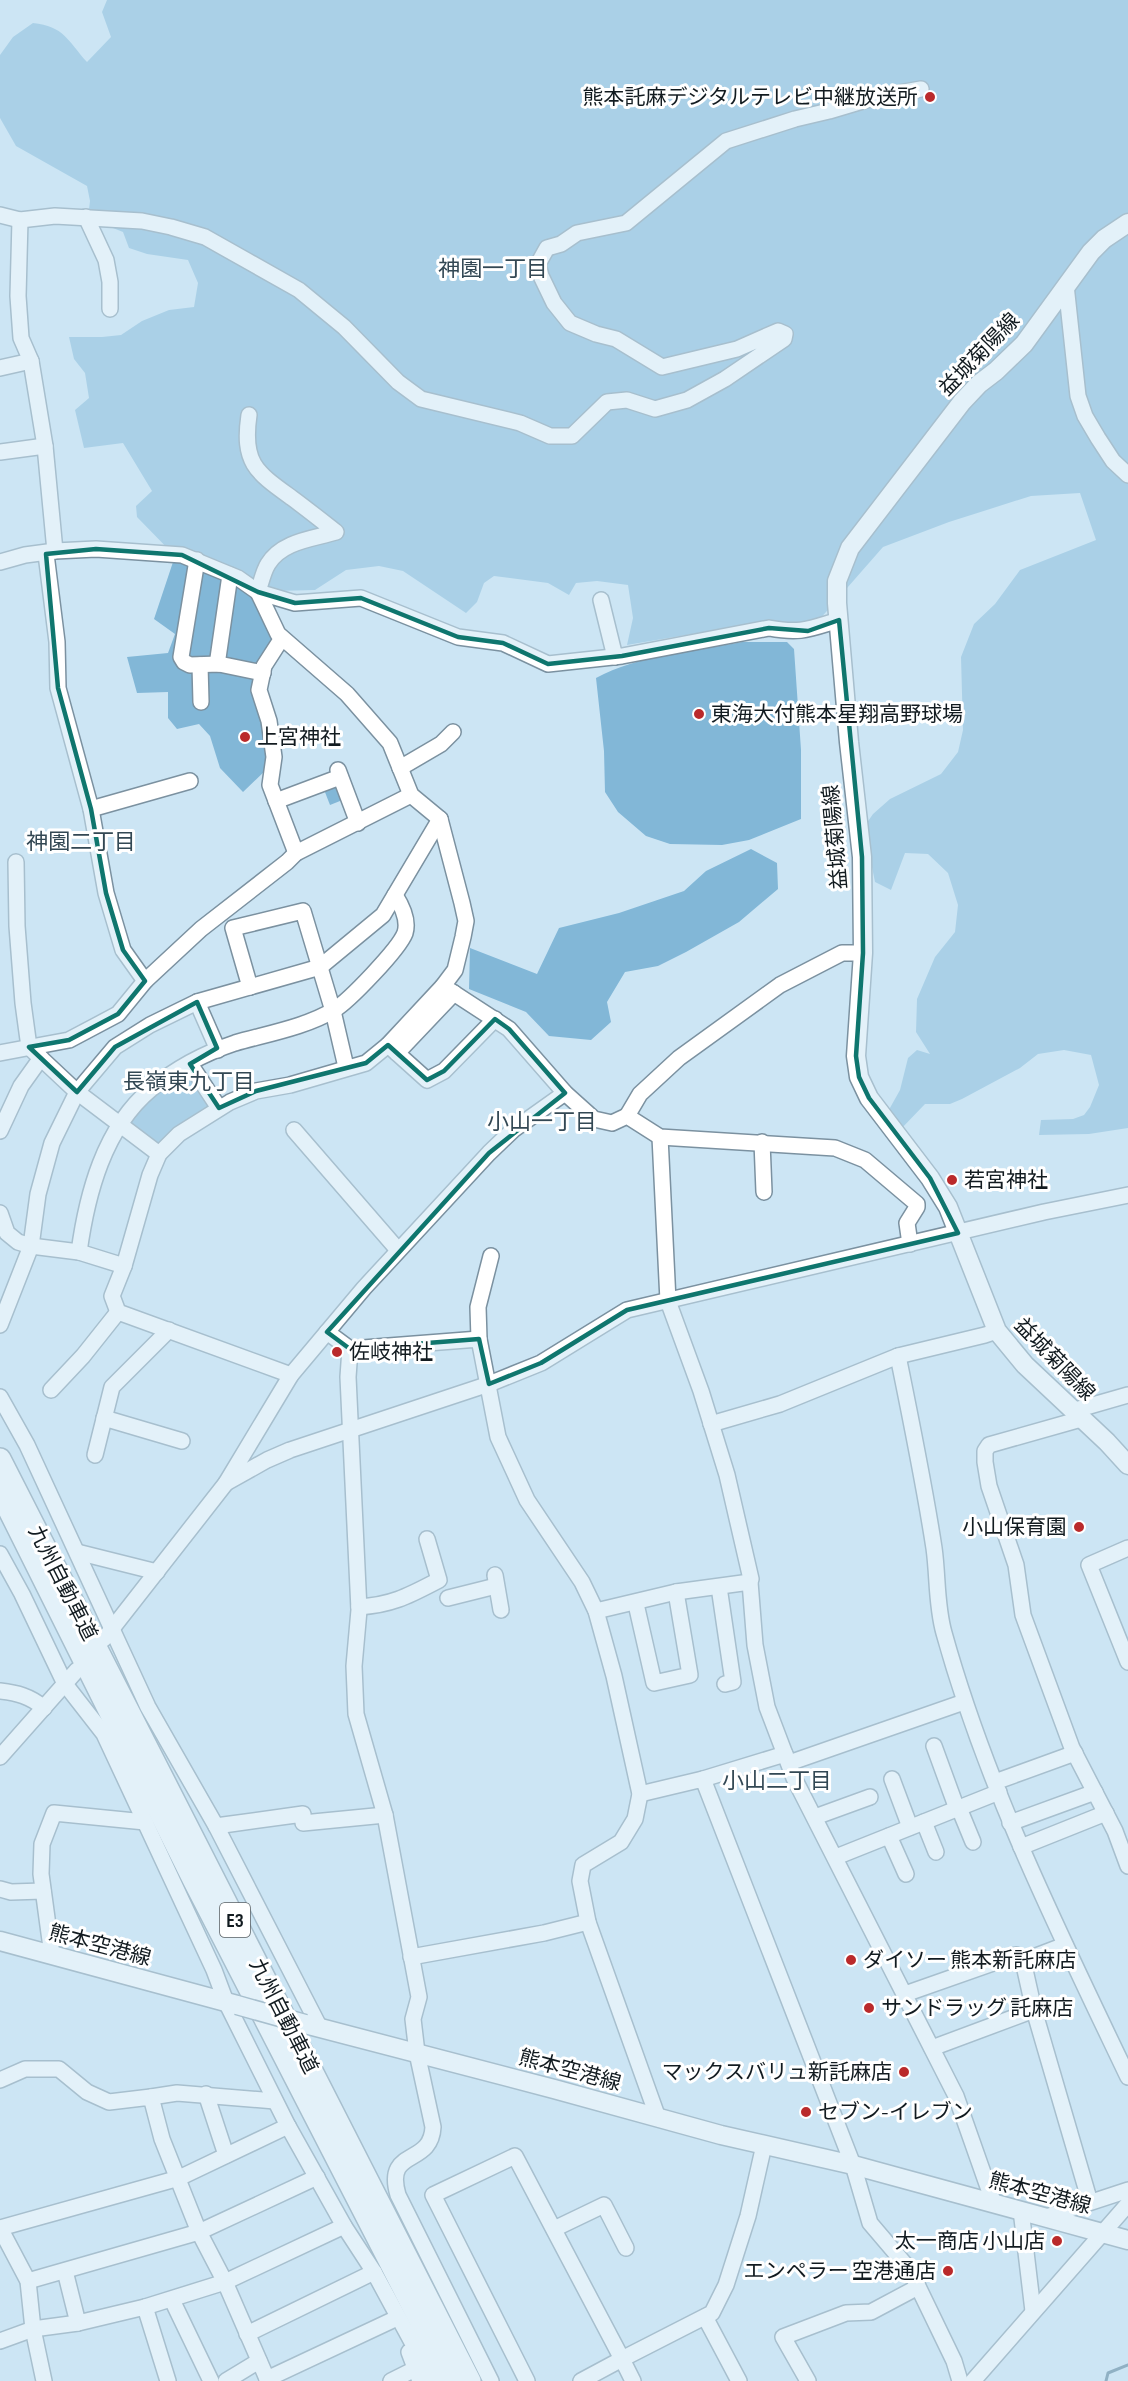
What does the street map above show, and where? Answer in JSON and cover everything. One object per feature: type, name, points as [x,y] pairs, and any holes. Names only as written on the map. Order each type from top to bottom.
[{"type":"highway","name":"九州自動車道","points":[[0,1459],[470,2381]]},
{"type":"highway","name":"九州自動車道","points":[[0,1492],[200,1891],[451,2381]]},
{"type":"main road","name":"益城菊陽線","points":[[1128,223],[1112,233],[1091,252],[1024,344],[996,372],[979,384],[946,420],[850,548],[837,581],[838,620],[862,857],[863,953],[856,1056],[859,1077],[869,1098],[948,1207],[997,1330],[1025,1365],[1107,1442],[1128,1466]]},
{"type":"main road","name":"熊本空港線","points":[[0,1941],[658,2118],[853,2165],[1128,2240]]},
{"type":"street","points":[[0,215],[20,220],[55,216],[142,221],[171,226],[205,237],[299,290],[344,327],[398,382],[421,399],[520,423],[550,436],[572,436],[607,402],[627,400],[655,409],[687,400],[725,379],[774,346],[784,339],[785,333],[778,331],[737,349],[662,367],[616,339],[596,334],[570,323],[554,303],[541,276],[538,264],[546,248],[561,244],[577,233],[626,223],[726,141],[876,97],[921,89]]},
{"type":"street","points":[[86,217],[106,260],[110,282],[110,309]]},
{"type":"street","points":[[20,220],[18,296],[21,338],[31,361],[45,446],[58,688],[91,809],[106,892],[123,950],[145,981]]},
{"type":"street","points":[[1066,285],[1078,396],[1085,416],[1098,438],[1113,461],[1128,475]]},
{"type":"street","points":[[0,368],[31,361]]},
{"type":"street","points":[[118,1312],[112,1296],[124,1266],[150,1176],[159,1154],[179,1134],[219,1108],[256,1091],[290,1085],[366,1062],[392,1049],[449,989],[466,921],[440,819],[411,795],[390,742],[347,694],[278,634],[258,592],[268,563],[283,550],[306,538],[336,532],[257,471],[249,454],[246,436],[249,415]]},
{"type":"street","points":[[0,452],[45,446]]},
{"type":"street","points":[[0,562],[25,555],[96,549],[182,555],[230,575],[258,592],[295,603],[361,598],[458,637],[502,643],[548,664],[615,657],[769,628],[792,633],[838,620]]},
{"type":"street","points":[[197,560],[181,657],[184,663],[190,665],[219,664],[263,673]]},
{"type":"street","points":[[219,664],[230,575]]},
{"type":"street","points":[[601,600],[615,657]]},
{"type":"street","points":[[282,638],[264,666],[259,690],[269,721],[274,757],[270,785],[296,853]]},
{"type":"street","points":[[200,665],[201,702]]},
{"type":"street","points":[[400,768],[441,744],[453,732]]},
{"type":"street","points":[[276,801],[339,773],[358,823]]},
{"type":"street","points":[[91,809],[190,781]]},
{"type":"street","points":[[0,1053],[35,1052],[69,1040],[118,1014],[145,981],[201,929],[296,853],[411,795]]},
{"type":"street","points":[[0,1325],[31,1246],[38,1194],[52,1143],[77,1092],[115,1047],[150,1025],[197,1002],[320,967],[383,915],[440,819]]},
{"type":"street","points":[[16,862],[23,1003],[35,1052],[77,1092],[159,1154]]},
{"type":"street","points":[[79,1252],[87,1204],[96,1174],[121,1125],[137,1103],[151,1089],[190,1064],[218,1050],[333,1011],[345,1002],[385,959],[404,934],[406,923],[402,906],[395,895]]},
{"type":"street","points":[[250,987],[233,928],[303,911],[333,1011],[346,1067]]},
{"type":"street","points":[[449,989],[509,1029],[565,1093],[594,1119],[612,1123],[627,1116],[640,1094],[679,1058],[780,985],[842,952],[863,953]]},
{"type":"street","points":[[197,1002],[218,1050]]},
{"type":"street","points":[[392,1049],[427,1080],[444,1071],[495,1019]]},
{"type":"street","points":[[0,1131],[35,1052]]},
{"type":"street","points":[[190,1064],[219,1108]]},
{"type":"street","points":[[108,1634],[226,1483],[291,1375],[327,1332],[489,1153],[513,1130],[565,1093]]},
{"type":"street","points":[[627,1116],[660,1137],[835,1148],[865,1160],[917,1204],[907,1223],[910,1244]]},
{"type":"street","points":[[294,1130],[399,1250]]},
{"type":"street","points":[[660,1137],[668,1301],[727,1475],[751,1578],[755,1645],[767,1707],[787,1758],[815,1817],[956,2096],[994,2204]]},
{"type":"street","points":[[762,1142],[764,1192]]},
{"type":"street","points":[[226,1483],[267,1460],[489,1384],[541,1363],[627,1310],[1044,1212],[1128,1195]]},
{"type":"street","points":[[0,1213],[7,1233],[18,1242],[31,1246],[79,1252],[124,1266]]},
{"type":"street","points":[[491,1257],[478,1307],[478,1339],[498,1437],[527,1500],[582,1581],[596,1611],[614,1676],[640,1794],[635,1819],[621,1842],[583,1865],[580,1881],[588,1922],[658,2118]]},
{"type":"street","points":[[118,1312],[291,1375]]},
{"type":"street","points":[[51,1390],[83,1356],[118,1312]]},
{"type":"street","points":[[95,1455],[112,1387],[169,1330]]},
{"type":"street","points":[[711,1424],[780,1404],[898,1356],[997,1330]]},
{"type":"street","points":[[327,1332],[350,1349],[478,1339]]},
{"type":"street","points":[[350,1349],[348,1377],[359,1607],[354,1666],[356,1714],[385,1815],[419,1997],[413,2019],[417,2053],[432,2119],[433,2138],[423,2152],[411,2156],[398,2167],[394,2182],[491,2381]]},
{"type":"street","points":[[898,1356],[934,1550],[940,1617],[964,1702],[1010,1823],[1128,2077]]},
{"type":"street","points":[[1128,1395],[989,1445],[985,1451],[989,1486],[1016,1565],[1023,1615],[1075,1753],[1115,1831],[1128,1866]]},
{"type":"street","points":[[0,1397],[27,1445],[77,1552],[108,1634],[216,1826],[312,2026]]},
{"type":"street","points":[[104,1418],[182,1441]]},
{"type":"street","points":[[359,1607],[375,1606],[403,1599],[439,1580],[427,1539]]},
{"type":"street","points":[[1128,1548],[1089,1565],[1128,1662]]},
{"type":"street","points":[[77,1552],[157,1572]]},
{"type":"street","points":[[0,1554],[22,1594],[64,1684],[104,1734],[288,2126],[344,2226],[374,2272],[433,2381]]},
{"type":"street","points":[[448,1598],[496,1581],[501,1610]]},
{"type":"street","points":[[596,1611],[636,1604],[676,1592],[750,1582]]},
{"type":"street","points":[[719,1587],[733,1682]]},
{"type":"street","points":[[636,1604],[654,1683],[690,1675],[676,1592]]},
{"type":"street","points":[[0,1757],[77,1670]]},
{"type":"street","points":[[0,1691],[20,1694],[44,1708]]},
{"type":"street","points":[[640,1794],[787,1758],[964,1702]]},
{"type":"street","points":[[934,1746],[973,1842]]},
{"type":"street","points":[[836,1857],[958,1808],[997,1787],[1075,1753]]},
{"type":"street","points":[[703,1779],[853,2165],[870,2223],[910,2270],[954,2361],[960,2381]]},
{"type":"street","points":[[892,1779],[917,1825],[936,1852]]},
{"type":"street","points":[[1010,1823],[1095,1792]]},
{"type":"street","points":[[815,1817],[870,1797]]},
{"type":"street","points":[[52,1955],[41,1874],[42,1844],[54,1813],[145,1822]]},
{"type":"street","points":[[1021,1847],[1106,1813]]},
{"type":"street","points":[[216,1826],[303,1814],[303,1823],[385,1815]]},
{"type":"street","points":[[890,1836],[906,1874]]},
{"type":"street","points":[[0,1889],[11,1892],[43,1891]]},
{"type":"street","points":[[411,1957],[544,1933],[588,1922]]},
{"type":"street","points":[[1023,1961],[1065,1944]]},
{"type":"street","points":[[905,1994],[1016,1955],[1023,1961],[1034,2010],[1090,2202]]},
{"type":"street","points":[[932,2048],[1034,2010]]},
{"type":"street","points":[[0,2080],[25,2069],[59,2069],[87,2092],[109,2102],[177,2093],[275,2101]]},
{"type":"street","points":[[206,2094],[226,2155]]},
{"type":"street","points":[[151,2097],[162,2139],[199,2232],[225,2283],[268,2380],[397,2318]]},
{"type":"street","points":[[45,2381],[33,2329],[28,2281],[0,2228],[179,2178],[288,2126]]},
{"type":"street","points":[[581,2381],[712,2313],[726,2285],[748,2216],[764,2145]]},
{"type":"street","points":[[527,2381],[433,2195],[515,2156],[633,2381]]},
{"type":"street","points":[[28,2281],[199,2232],[317,2177]]},
{"type":"street","points":[[1046,2217],[1128,2190]]},
{"type":"street","points":[[973,2381],[1128,2204]]},
{"type":"street","points":[[554,2229],[604,2205],[626,2248]]},
{"type":"street","points":[[1021,2211],[1034,2310]]},
{"type":"street","points":[[0,2342],[33,2329],[78,2323],[145,2307],[225,2283],[344,2226]]},
{"type":"street","points":[[65,2271],[78,2323]]},
{"type":"street","points":[[247,2334],[374,2272]]},
{"type":"street","points":[[808,2381],[783,2337],[846,2313],[871,2312],[918,2287]]},
{"type":"street","points":[[172,2300],[211,2381]]},
{"type":"street","points":[[145,2307],[168,2381]]},
{"type":"street","points":[[705,2317],[739,2381]]},
{"type":"street","points":[[391,2381],[418,2375],[397,2318]]},
{"type":"street","points":[[226,2381],[259,2361]]},
{"type":"highlighted area","points":[[96,549],[182,555],[258,592],[295,603],[361,598],[458,637],[503,643],[548,664],[622,656],[769,628],[808,631],[839,620],[862,857],[863,953],[856,1056],[859,1077],[869,1098],[930,1178],[958,1233],[627,1310],[541,1363],[489,1384],[479,1339],[350,1349],[327,1332],[489,1153],[565,1093],[509,1029],[495,1019],[444,1071],[427,1080],[388,1045],[366,1063],[256,1091],[219,1108],[190,1064],[217,1048],[197,1002],[115,1047],[77,1092],[29,1047],[69,1040],[118,1014],[145,981],[123,950],[106,893],[91,809],[58,688],[46,554]]},
{"type":"shaded area","points":[[107,0],[1128,0],[1128,1128],[1089,1134],[1039,1135],[1041,1120],[1073,1119],[1084,1115],[1099,1085],[1091,1055],[1064,1050],[1038,1054],[1020,1068],[950,1104],[925,1104],[900,1130],[886,1115],[900,1090],[908,1058],[917,1050],[930,1054],[916,1032],[917,999],[935,957],[955,932],[958,905],[948,873],[928,854],[905,853],[891,890],[875,882],[864,827],[873,814],[890,799],[941,774],[958,752],[963,730],[961,657],[974,624],[995,604],[1020,570],[1096,540],[1080,493],[1031,496],[949,522],[883,547],[819,620],[794,625],[768,621],[627,645],[633,618],[628,585],[597,581],[576,583],[569,595],[548,583],[494,576],[484,583],[477,602],[466,613],[403,571],[379,566],[346,570],[315,590],[275,591],[275,640],[260,665],[267,769],[243,792],[220,768],[210,736],[199,724],[177,729],[168,718],[168,692],[137,693],[127,657],[168,653],[175,634],[154,619],[175,556],[137,517],[136,506],[152,491],[123,443],[84,448],[75,410],[89,398],[85,373],[74,359],[69,337],[121,335],[142,321],[169,310],[194,307],[198,283],[188,260],[147,254],[129,248],[123,232],[88,218],[90,201],[87,186],[16,146],[0,118],[0,55],[13,37],[33,23],[52,27],[64,36],[87,62],[111,37],[102,12]]},
{"type":"shaded area","name":"東海大付熊本星翔高野球場","points":[[742,642],[787,642],[794,649],[801,750],[801,819],[749,840],[722,845],[670,844],[646,836],[618,812],[605,792],[604,751],[596,678],[612,670],[648,659]]},
{"type":"shaded area","points":[[339,781],[345,799],[330,805],[323,787]]},
{"type":"shaded area","points":[[751,849],[777,863],[778,889],[739,922],[686,952],[658,966],[625,972],[607,1002],[611,1022],[591,1040],[549,1036],[526,1012],[469,989],[470,948],[537,974],[559,928],[619,913],[684,891],[706,871]]},
{"type":"shaded area","points":[[186,1073],[191,1073],[209,1105],[208,1109],[161,1146],[130,1122],[148,1100]]},
{"type":"waterway","points":[[1106,2381],[1108,2373],[1128,2365]]},
{"type":"place","name":"熊本託麻デジタルテレビ中継放送所","points":[[930,97]]},
{"type":"place","name":"東海大付熊本星翔高野球場","points":[[699,714]]},
{"type":"place","name":"上宮神社","points":[[245,737]]},
{"type":"place","name":"若宮神社","points":[[952,1180]]},
{"type":"place","name":"佐岐神社","points":[[337,1352]]},
{"type":"place","name":"小山保育園","points":[[1079,1527]]},
{"type":"place","name":"ダイソー 熊本新託麻店","points":[[851,1960]]},
{"type":"place","name":"サンドラッグ 託麻店","points":[[869,2008]]},
{"type":"place","name":"マックスバリュ新託麻店","points":[[904,2072]]},
{"type":"place","name":"セブン-イレブン","points":[[806,2112]]},
{"type":"place","name":"太一商店 小山店","points":[[1057,2241]]},
{"type":"place","name":"エンペラー 空港通店","points":[[948,2271]]},
{"type":"district","name":"神園一丁目","points":[[493,268]]},
{"type":"district","name":"神園二丁目","points":[[81,841]]},
{"type":"district","name":"長嶺東九丁目","points":[[189,1081]]},
{"type":"district","name":"小山一丁目","points":[[542,1121]]},
{"type":"district","name":"小山二丁目","points":[[777,1780]]}]
